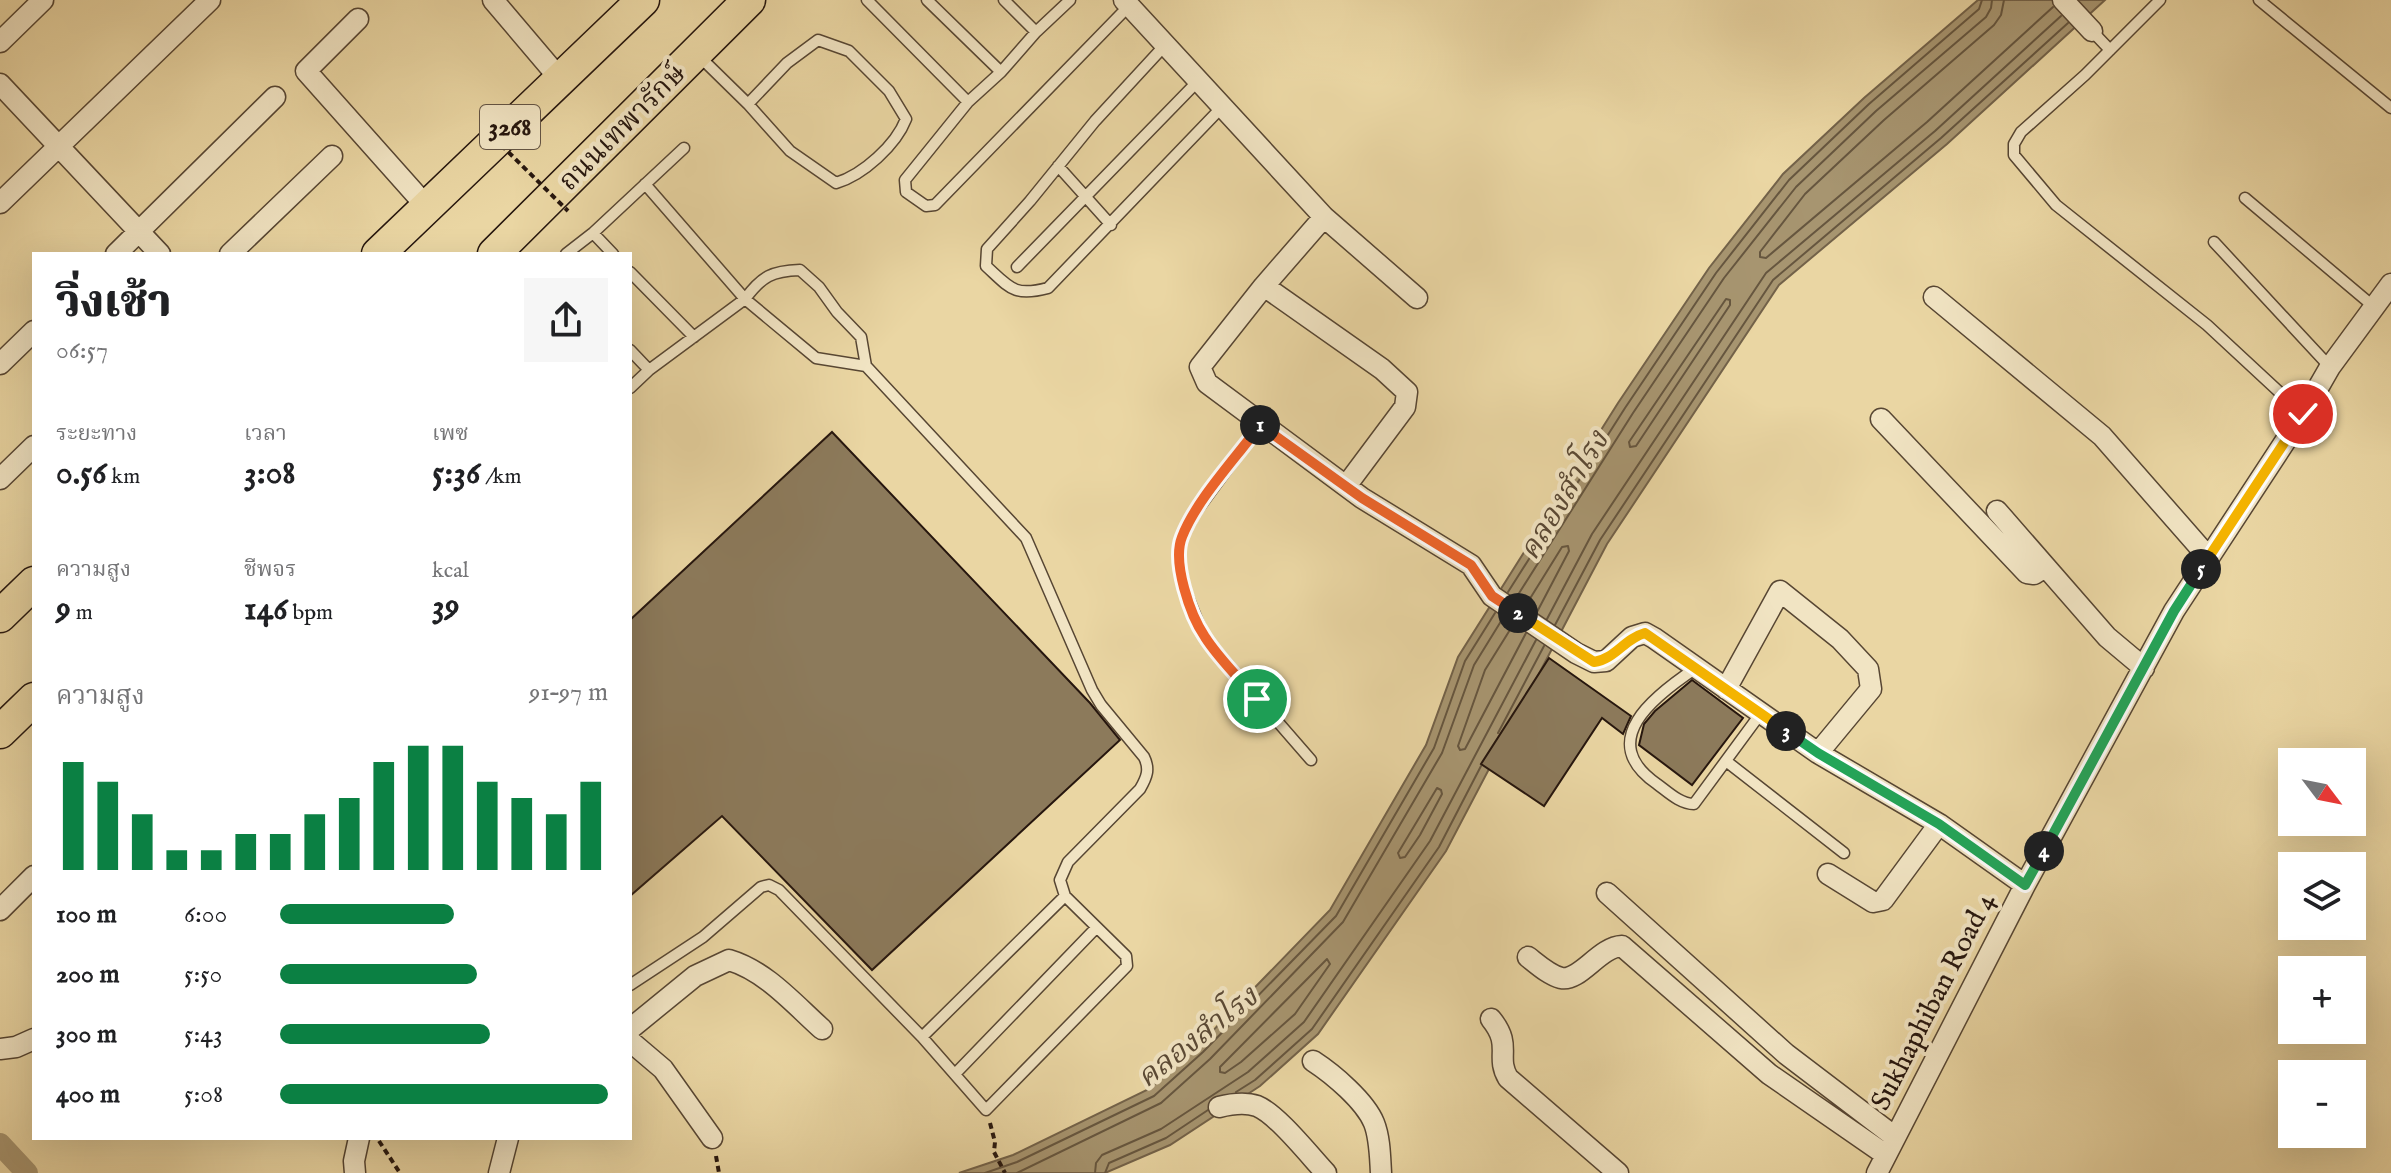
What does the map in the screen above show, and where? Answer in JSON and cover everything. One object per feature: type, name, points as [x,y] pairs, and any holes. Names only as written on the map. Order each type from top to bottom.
[{"type":"main road","name":"3268","points":[[380,252],[643,0]]},
{"type":"main road","name":"ถนนเทพารักษ์","points":[[496,252],[749,0]]},
{"type":"main road","points":[[0,615],[32,585]]},
{"type":"main road","points":[[0,732],[32,701]]},
{"type":"street","points":[[0,42],[43,0]]},
{"type":"street","points":[[0,203],[210,0]]},
{"type":"street","points":[[493,0],[560,79]]},
{"type":"street","points":[[2063,0],[2092,31]]},
{"type":"street","points":[[1123,6],[1166,44],[1324,217],[1417,298]]},
{"type":"street","points":[[358,19],[306,71],[427,207]]},
{"type":"street","points":[[0,84],[158,252]]},
{"type":"street","points":[[118,252],[275,97]]},
{"type":"street","points":[[232,252],[332,156]]},
{"type":"street","points":[[1324,217],[1200,367],[1207,383],[1346,486],[1471,565],[1492,596],[1576,653],[1594,662],[1606,661],[1632,637],[1645,633],[1818,753],[1939,824],[2025,885]]},
{"type":"street","name":"Sukhaphiban Road 4","points":[[1886,1155],[2025,885],[2174,611],[2303,414],[2330,367],[2391,284]]},
{"type":"street","points":[[1264,286],[1382,369],[1407,392],[1405,407],[1346,486]]},
{"type":"street","points":[[1934,297],[2102,436],[2209,558]]},
{"type":"street","points":[[1,360],[32,333]]},
{"type":"street","points":[[1881,419],[2027,573],[2034,574],[2045,567]]},
{"type":"street","points":[[0,479],[32,448]]},
{"type":"street","points":[[1997,511],[2107,637],[2144,668]]},
{"type":"street","points":[[1726,689],[1780,591],[1840,639],[1868,669],[1871,689],[1818,753]]},
{"type":"street","points":[[1828,874],[1873,902],[1883,900],[1939,824]]},
{"type":"street","points":[[0,910],[32,878]]},
{"type":"street","points":[[1607,893],[1786,1054],[1886,1155]]},
{"type":"street","points":[[1528,957],[1561,978],[1571,978],[1612,947],[1622,946],[1769,1074],[1886,1155]]},
{"type":"street","points":[[632,1027],[695,976],[729,960],[744,964],[760,975],[822,1029]]},
{"type":"street","points":[[1491,1019],[1503,1038],[1505,1049],[1502,1063],[1508,1078],[1618,1173]]},
{"type":"street","points":[[0,1049],[16,1047],[32,1040]]},
{"type":"street","points":[[632,1043],[663,1069],[712,1138]]},
{"type":"street","points":[[1313,1061],[1328,1071],[1367,1111],[1375,1125],[1381,1173]]},
{"type":"street","points":[[1219,1107],[1232,1103],[1245,1104],[1257,1106],[1270,1114],[1326,1173]]},
{"type":"street","points":[[355,1173],[359,1140]]},
{"type":"street","points":[[499,1173],[507,1140]]},
{"type":"lane","points":[[867,0],[968,102]]},
{"type":"lane","points":[[927,0],[1001,72]]},
{"type":"lane","points":[[1004,0],[1036,32]]},
{"type":"lane","points":[[1070,0],[968,102],[905,180],[906,192],[926,206],[935,205],[1123,6]]},
{"type":"lane","points":[[2160,0],[2021,132],[2014,144],[2014,155],[2056,205],[2207,325],[2303,414]]},
{"type":"lane","points":[[2259,0],[2391,108]]},
{"type":"lane","points":[[2092,31],[2110,50]]},
{"type":"lane","points":[[697,54],[790,151],[836,183],[859,171],[893,142],[906,119],[889,91],[849,51],[818,40],[787,63],[748,104]]},
{"type":"lane","points":[[1166,44],[1095,121],[987,249],[986,266],[1014,291],[1028,293],[1048,288],[1222,107]]},
{"type":"lane","points":[[1017,267],[1199,80]]},
{"type":"lane","points":[[569,252],[684,148]]},
{"type":"lane","points":[[1058,166],[1111,225]]},
{"type":"lane","points":[[645,184],[745,299],[816,358],[866,366]]},
{"type":"lane","points":[[2245,198],[2373,306]]},
{"type":"lane","points":[[593,233],[611,252]]},
{"type":"lane","points":[[2214,242],[2330,367]]},
{"type":"lane","points":[[632,386],[745,299],[758,282],[778,271],[800,270],[819,287],[861,337],[866,366],[1026,538],[1092,690],[1148,765],[1147,778],[1140,789],[1068,862],[1060,880],[1065,896],[1126,956],[1127,966],[986,1110],[922,1037],[779,890],[769,885],[761,887],[703,937],[632,984]]},
{"type":"lane","points":[[632,274],[694,337]]},
{"type":"lane","points":[[632,352],[649,370]]},
{"type":"lane","points":[[1261,423],[1195,513],[1181,539],[1179,560],[1185,590],[1204,637],[1311,760]]},
{"type":"lane","points":[[1697,668],[1661,692],[1628,737],[1629,755],[1639,772],[1685,804],[1694,804],[1761,713]]},
{"type":"lane","points":[[1726,761],[1844,853]]},
{"type":"lane","points":[[922,1037],[1065,896]]},
{"type":"lane","points":[[955,1074],[1096,928]]},
{"type":"path","points":[[487,131],[568,211]]},
{"type":"path","points":[[986,1110],[995,1142],[994,1152],[1005,1173]]},
{"type":"path","points":[[378,1140],[400,1173]]},
{"type":"water","name":"คลองสำโรง","points":[[1978,0],[2105,0],[1947,144],[1779,285],[1607,544],[1446,851],[1318,1034],[1260,1086],[1170,1145],[1105,1173],[959,1173],[1013,1155],[1149,1089],[1198,1046],[1330,910],[1426,745],[1458,657],[1618,403],[1709,268],[1783,174],[1864,98]]},
{"type":"building","points":[[832,432],[1090,703],[1120,740],[872,970],[722,816],[632,894],[632,618]]},
{"type":"building","points":[[1549,658],[1631,716],[1623,734],[1602,718],[1544,806],[1481,764]]},
{"type":"building","points":[[1692,680],[1743,718],[1692,785],[1639,745],[1644,724]]},
{"type":"waterway","points":[[0,1144],[27,1173]]},
{"type":"route","points":[[1257,699],[1204,637],[1185,590],[1179,560],[1181,539],[1195,513],[1261,423],[1362,498],[1471,565],[1492,596],[1576,653],[1594,662],[1606,661],[1632,637],[1645,633],[1818,753],[1939,824],[2025,885],[2174,611],[2303,414]]}]
